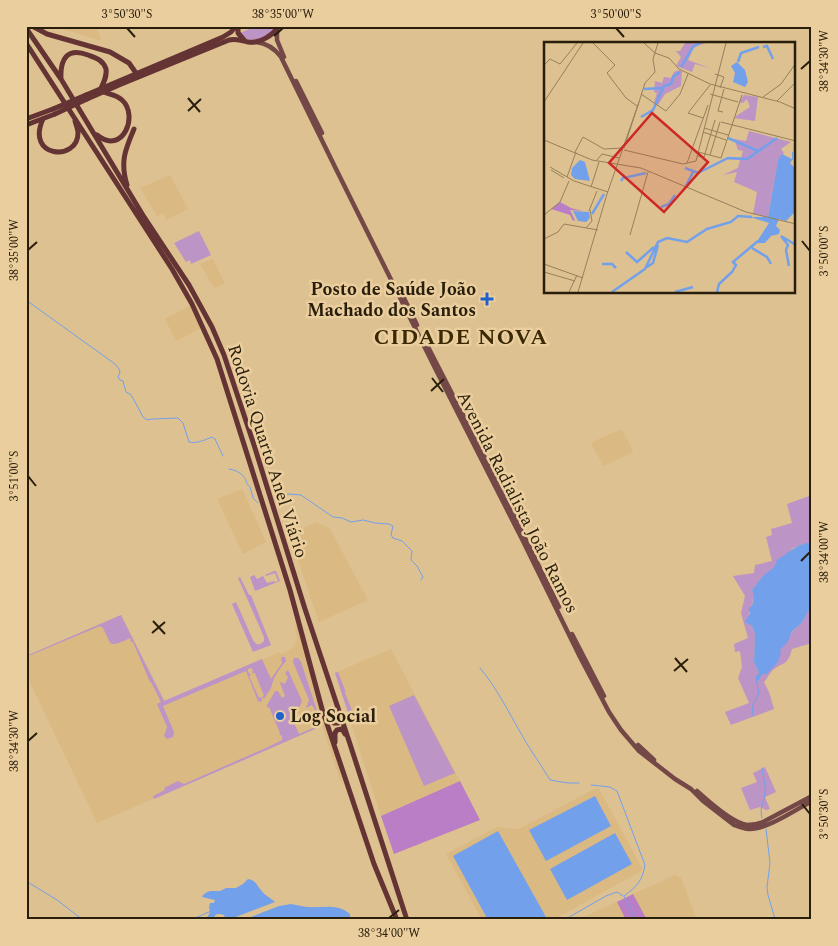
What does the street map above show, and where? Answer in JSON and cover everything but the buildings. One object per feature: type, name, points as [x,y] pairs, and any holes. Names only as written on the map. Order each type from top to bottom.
[{"type":"highway","points":[[32,26],[47,34],[110,52],[129,63],[136,73]]},
{"type":"highway","points":[[102,90],[136,73],[223,37],[237,26]]},
{"type":"highway","points":[[237,26],[238,33],[244,41]]},
{"type":"highway","name":"Rodovia Quarto Anel Viário","points":[[26,28],[61,79],[129,192],[181,271],[212,327],[224,355],[407,920]]},
{"type":"highway","points":[[26,119],[54,111],[229,40],[255,42],[268,37],[278,28]]},
{"type":"highway","name":"Rodovia Quarto Anel Viário","points":[[26,43],[172,269],[192,304],[217,359],[297,615],[322,709],[374,864],[396,920]]},
{"type":"highway","points":[[61,79],[60,67],[63,61],[70,54],[80,52],[98,59],[104,65],[106,77],[102,90]]},
{"type":"highway","points":[[92,130],[104,140],[109,142],[116,141],[125,134],[129,119],[128,108],[123,101],[102,90]]},
{"type":"highway","points":[[26,126],[43,119],[54,111]]},
{"type":"highway","points":[[43,119],[39,132],[41,142],[49,150],[60,152],[71,148],[77,138],[74,116]]},
{"type":"highway","points":[[129,192],[123,163],[125,150],[134,129]]},
{"type":"highway","points":[[172,269],[181,271]]},
{"type":"highway","points":[[266,519],[275,514]]},
{"type":"highway","points":[[322,709],[334,723],[338,723],[340,720],[338,705]]},
{"type":"highway","points":[[336,751],[335,737],[337,730],[342,729],[350,744]]},
{"type":"main road","name":"Avenida Radialista João Ramos","points":[[278,28],[277,40],[279,48],[599,688],[624,729],[636,744],[654,761]]},
{"type":"main road","name":"Avenida Radialista João Ramos","points":[[255,42],[268,46],[281,57],[596,689],[621,730],[633,745],[654,761]]},
{"type":"main road","points":[[654,761],[703,801],[734,822],[750,829],[763,828],[812,801]]},
{"type":"main road","points":[[734,822],[747,825],[757,824],[812,796]]},
{"type":"shaded area","points":[[54,26],[96,26],[102,41]]},
{"type":"shaded area","points":[[256,26],[277,26],[270,33],[258,39],[245,39],[240,33]]},
{"type":"shaded area","points":[[170,175],[188,209],[165,221],[164,219],[166,218],[163,213],[157,216],[140,188]]},
{"type":"shaded area","points":[[199,231],[211,255],[191,264],[190,260],[186,262],[174,243]]},
{"type":"shaded area","points":[[213,259],[225,284],[214,288],[200,264]]},
{"type":"shaded area","name":"Posto de Saúde João Machado dos Santos","points":[[491,290],[496,302],[483,309],[477,297]]},
{"type":"shaded area","points":[[190,306],[201,328],[176,341],[165,319]]},
{"type":"shaded area","points":[[622,429],[633,452],[604,466],[591,444]]},
{"type":"shaded area","points":[[242,489],[266,542],[243,554],[217,499]]},
{"type":"shaded area","points":[[812,495],[812,544],[803,544],[793,548],[761,578],[752,590],[754,598],[746,623],[752,626],[755,634],[754,662],[759,673],[762,674],[791,633],[802,622],[812,602],[810,619],[812,619],[812,643],[792,649],[786,662],[772,671],[764,682],[774,709],[731,725],[725,712],[749,703],[738,678],[742,667],[740,651],[735,652],[734,644],[748,638],[741,613],[745,596],[733,576],[754,573],[755,565],[772,561],[766,537],[772,535],[771,529],[792,523],[787,504]]},
{"type":"shaded area","points":[[317,522],[330,529],[368,600],[319,622],[289,534]]},
{"type":"shaded area","points":[[276,571],[280,581],[255,591],[250,577],[254,575],[257,579],[263,576],[267,583],[275,582],[278,581],[275,573],[265,575]]},
{"type":"shaded area","points":[[240,577],[249,595],[251,595],[271,645],[253,652],[232,604],[236,602],[256,644],[263,642],[264,637],[238,578]]},
{"type":"shaded area","points":[[121,615],[165,701],[280,652],[281,655],[293,647],[297,639],[295,626],[297,625],[345,789],[322,726],[97,823],[26,674],[26,656]]},
{"type":"shaded area","points":[[121,615],[164,701],[262,659],[271,679],[282,663],[281,657],[285,657],[286,661],[274,678],[271,688],[264,699],[255,673],[252,673],[253,670],[251,668],[248,669],[251,675],[249,676],[259,698],[261,697],[261,702],[258,701],[246,671],[163,706],[174,732],[173,737],[167,739],[164,736],[167,727],[157,704],[161,702],[130,638],[117,644],[112,644],[100,626],[26,657]]},
{"type":"shaded area","points":[[391,649],[460,781],[381,816],[335,673]]},
{"type":"shaded area","points":[[294,658],[298,658],[301,662],[322,726],[154,799],[153,796],[178,781],[184,784],[282,740],[282,736],[279,734],[267,705],[275,691],[278,691],[282,698],[285,696],[280,682],[285,684],[288,677],[285,673],[288,670],[302,701],[300,706],[289,711],[299,734],[318,726],[313,714],[316,712],[312,705],[306,708],[309,700],[293,662]]},
{"type":"shaded area","points":[[338,672],[353,713],[349,715],[335,673]]},
{"type":"shaded area","points":[[414,695],[455,773],[424,786],[389,706]]},
{"type":"shaded area","points":[[765,767],[776,792],[765,797],[770,809],[766,810],[760,807],[750,810],[741,788],[757,782],[753,773]]},
{"type":"shaded area","points":[[460,781],[480,820],[394,854],[381,816]]},
{"type":"shaded area","points":[[598,787],[643,870],[553,920],[482,920],[446,854],[497,827],[519,829]]},
{"type":"shaded area","points":[[675,875],[681,878],[697,920],[577,920]]},
{"type":"shaded area","points":[[633,894],[647,920],[626,920],[617,902]]},
{"type":"water","points":[[808,543],[812,544],[812,602],[803,621],[791,633],[789,639],[780,650],[778,662],[767,674],[762,674],[759,680],[756,681],[756,676],[759,673],[754,662],[755,634],[752,626],[745,622],[750,613],[749,609],[754,598],[752,590],[777,560],[795,547]]},
{"type":"water","points":[[595,796],[611,826],[546,861],[529,830]]},
{"type":"water","points":[[498,831],[546,917],[540,920],[488,920],[453,856]]},
{"type":"water","points":[[615,833],[632,864],[567,900],[550,869]]},
{"type":"water","points":[[248,879],[255,882],[275,902],[228,920],[224,915],[219,914],[210,920],[204,920],[210,912],[210,903],[214,903],[215,900],[202,897],[203,895],[211,891],[236,888]]},
{"type":"water","points":[[291,904],[307,907],[340,908],[350,914],[350,917],[348,920],[243,920],[279,906]]},
{"type":"waterway","points":[[26,300],[115,364],[120,373],[118,377],[123,381],[126,392],[130,394],[143,417],[147,420],[178,418],[183,423],[189,442],[198,442],[212,437],[215,439],[223,456]]},
{"type":"waterway","points":[[229,469],[244,477],[250,487],[253,498],[258,503]]},
{"type":"waterway","points":[[275,499],[289,494],[301,495],[333,517],[351,522],[363,520],[393,526],[391,535],[393,538],[402,541],[412,551],[411,560],[423,577],[421,580]]},
{"type":"waterway","points":[[480,668],[496,690],[526,743],[550,780],[579,783]]},
{"type":"waterway","points":[[752,716],[753,705],[759,693],[756,679]]},
{"type":"waterway","points":[[762,768],[765,784],[761,808],[762,818]]},
{"type":"waterway","points":[[591,785],[610,787],[617,791],[645,865],[638,883],[624,896],[636,920]]},
{"type":"waterway","points":[[766,829],[770,863],[767,887],[775,919],[777,920]]},
{"type":"waterway","points":[[26,881],[57,900],[83,920]]},
{"type":"waterway","points":[[564,920],[606,896],[617,892],[623,896]]},
{"type":"waterway","points":[[191,920],[211,911]]},
{"type":"place","name":"Posto de Saúde João Machado dos Santos","points":[[487,299]]},
{"type":"place","name":"Log Social","points":[[280,716]]},
{"type":"district","name":"CIDADE NOVA","points":[[461,336]]}]
